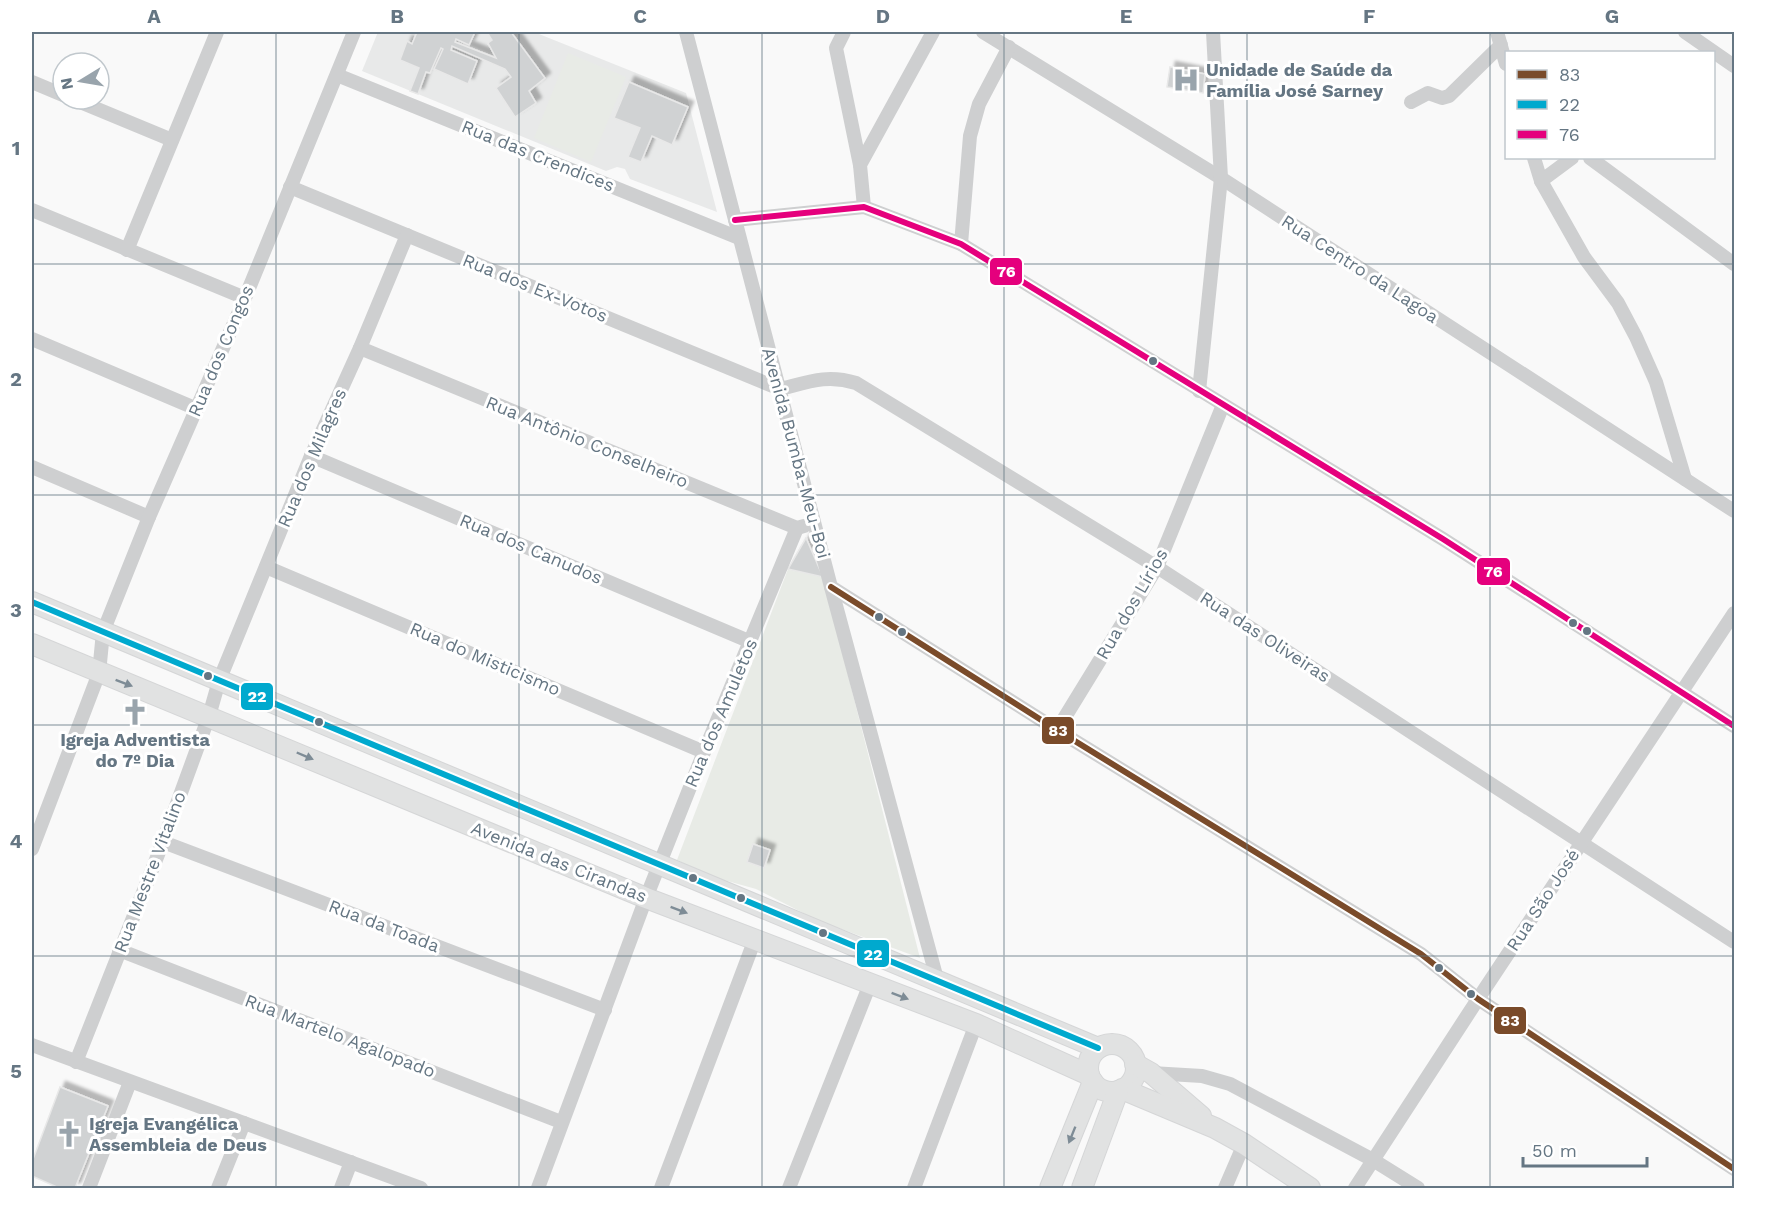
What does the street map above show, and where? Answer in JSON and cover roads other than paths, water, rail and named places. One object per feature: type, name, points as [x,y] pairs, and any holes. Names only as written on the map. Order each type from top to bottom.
[{"type":"street","points":[[127,250],[217,32]]},
{"type":"street","name":"Rua dos Congos","points":[[32,849],[99,673],[103,633],[149,518],[245,298],[354,32]]},
{"type":"street","name":"Avenida Bumba-Meu-Boi","points":[[686,32],[831,587],[937,979]]},
{"type":"street","points":[[844,32],[836,48],[860,165],[864,207]]},
{"type":"street","points":[[860,165],[933,32]]},
{"type":"street","name":"Rua Centro da Lagoa","points":[[983,32],[1221,178],[1734,511]]},
{"type":"street","points":[[1199,391],[1221,178],[1213,32]]},
{"type":"street","points":[[1685,32],[1712,51]]},
{"type":"street","points":[[1499,38],[1505,60]]},
{"type":"street","points":[[1411,102],[1428,93],[1442,98],[1449,96],[1499,38]]},
{"type":"street","points":[[961,244],[970,136],[979,104],[1009,47]]},
{"type":"street","points":[[1715,53],[1734,66]]},
{"type":"street","name":"Rua das Crendices","points":[[337,75],[739,238]]},
{"type":"street","points":[[32,82],[51,90]]},
{"type":"street","points":[[102,111],[172,140]]},
{"type":"street","points":[[1534,159],[1541,181],[1584,257],[1618,303],[1636,337],[1656,382],[1684,479]]},
{"type":"street","points":[[1541,181],[1571,159]]},
{"type":"street","points":[[1591,159],[1734,264]]},
{"type":"street","name":"Rua dos Ex-Votos","points":[[290,188],[780,389]]},
{"type":"street","points":[[735,220],[864,207],[961,244],[1443,539],[1734,726]]},
{"type":"street","points":[[32,210],[245,298]]},
{"type":"street","name":"Rua dos Milagres","points":[[219,681],[311,456],[360,348],[407,235]]},
{"type":"street","points":[[32,339],[197,409]]},
{"type":"street","name":"Rua Antônio Conselheiro","points":[[360,348],[797,528]]},
{"type":"street","name":"Rua das Oliveiras","points":[[780,389],[825,378],[840,378],[856,383],[1157,567],[1734,942]]},
{"type":"street","name":"Rua dos Lírios","points":[[1057,730],[1157,567],[1223,405]]},
{"type":"street","name":"Rua dos Canudos","points":[[311,456],[751,642]]},
{"type":"street","points":[[32,467],[149,518]]},
{"type":"street","points":[[797,528],[815,522]]},
{"type":"street","name":"Rua dos Amuletos","points":[[538,1188],[646,897],[797,528]]},
{"type":"street","name":"Rua do Misticismo","points":[[266,567],[704,752]]},
{"type":"street","points":[[831,587],[1057,730],[1421,954],[1478,999],[1734,1168]]},
{"type":"street","name":"Avenida das Cirandas","points":[[32,603],[1098,1048]]},
{"type":"street","name":"Rua São José","points":[[1355,1188],[1734,613]]},
{"type":"street","name":"Avenida das Cirandas","points":[[32,644],[646,897],[976,1024],[1091,1079]]},
{"type":"street","name":"Rua Mestre Vitalino","points":[[76,1062],[163,842],[209,716],[219,681]]},
{"type":"street","name":"Rua da Toada","points":[[163,842],[605,1011]]},
{"type":"street","points":[[661,1188],[755,939]]},
{"type":"street","name":"Rua Martelo Agalopado","points":[[119,950],[561,1122]]},
{"type":"street","points":[[789,1188],[870,984]]},
{"type":"street","points":[[914,1188],[976,1024]]},
{"type":"street","points":[[1050,1188],[1091,1079],[1090,1058],[1098,1048],[1112,1044],[1122,1046],[1143,1068],[1215,1128]]},
{"type":"street","points":[[32,1045],[421,1188]]},
{"type":"street","points":[[1143,1068],[1202,1076],[1230,1084],[1374,1160],[1418,1188]]},
{"type":"street","points":[[1091,1079],[1102,1090],[1111,1092],[1128,1086],[1143,1068]]},
{"type":"street","points":[[89,1188],[130,1082]]},
{"type":"street","points":[[1120,1090],[1215,1128],[1244,1144],[1311,1188]]},
{"type":"street","points":[[1082,1188],[1120,1090]]},
{"type":"street","points":[[218,1188],[244,1123]]},
{"type":"street","points":[[1225,1188],[1244,1144]]},
{"type":"street","points":[[341,1188],[351,1162]]},
{"type":"place","name":"Unidade de Saúde da Família José Sarney","points":[[1186,80]]},
{"type":"place","name":"Igreja Adventista do 7º Dia","points":[[135,712]]},
{"type":"place","name":"Igreja Evangélica Assembleia de Deus","points":[[69,1134]]}]
